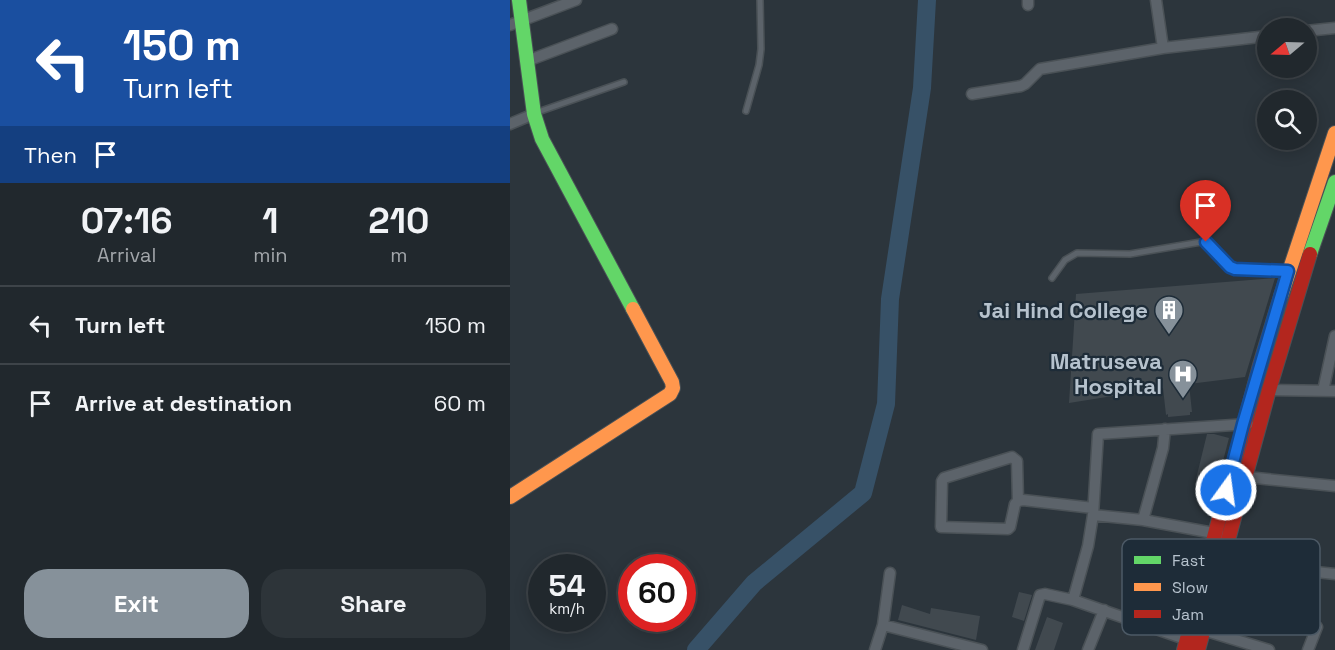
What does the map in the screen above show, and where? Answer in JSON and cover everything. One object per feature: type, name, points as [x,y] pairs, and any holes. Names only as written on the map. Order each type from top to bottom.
[{"type":"main road","points":[[510,497],[670,394],[673,388],[672,382],[549,154],[534,114],[527,61],[516,22],[519,0]]},
{"type":"main road","points":[[1214,539],[1243,424],[1288,271],[1335,135]]},
{"type":"main road","points":[[1229,539],[1304,271],[1335,182]]},
{"type":"street","points":[[516,22],[576,0]]},
{"type":"street","points":[[1156,0],[1163,48]]},
{"type":"street","points":[[1317,30],[1335,28]]},
{"type":"street","points":[[527,61],[612,29]]},
{"type":"street","points":[[972,94],[1020,86],[1040,69],[1163,48],[1257,37]]},
{"type":"street","points":[[510,124],[534,114]]},
{"type":"street","points":[[1323,391],[1335,336]]},
{"type":"street","points":[[1269,390],[1335,392]]},
{"type":"street","points":[[1073,600],[1088,546],[1093,512],[1098,434],[1260,424]]},
{"type":"street","points":[[1143,520],[1163,448],[1165,429]]},
{"type":"street","points":[[1018,501],[1015,458],[948,476],[942,481],[941,527],[1008,529],[1012,524],[1015,504],[1023,500],[1230,536]]},
{"type":"street","points":[[1246,477],[1335,486]]},
{"type":"street","points":[[1320,572],[1335,574]]},
{"type":"street","points":[[875,650],[883,625],[890,573]]},
{"type":"street","points":[[1023,650],[1040,595],[1046,594],[1073,600],[1122,617]]},
{"type":"street","points":[[1088,650],[1104,610]]},
{"type":"street","points":[[883,625],[982,650]]},
{"type":"street","points":[[1173,635],[1195,643],[1269,650]]},
{"type":"street","points":[[1308,650],[1314,635]]},
{"type":"lane","points":[[746,111],[759,64],[760,0]]},
{"type":"lane","points":[[534,114],[624,82]]},
{"type":"lane","points":[[1052,278],[1065,260],[1077,253],[1130,254],[1201,242],[1209,245],[1230,267],[1235,269],[1288,271]]},
{"type":"building","name":"Jai Hind College","points":[[1275,278],[1245,377],[1189,384],[1192,412],[1190,415],[1168,417],[1168,414],[1166,415],[1163,388],[1069,403],[1076,294]]},
{"type":"building","points":[[1207,434],[1229,438],[1217,484],[1196,479]]},
{"type":"building","points":[[1019,592],[1032,595],[1024,621],[1012,617]]},
{"type":"building","points":[[902,605],[930,614],[931,608],[980,616],[976,640],[898,620]]},
{"type":"building","points":[[1047,617],[1063,623],[1054,650],[1035,650]]},
{"type":"waterway","points":[[696,650],[754,583],[863,493],[886,404],[890,299],[922,88],[927,0]]},
{"type":"traffic: fast","points":[[519,0],[534,114],[542,139],[633,309]]},
{"type":"traffic: fast","points":[[1310,254],[1335,182]]},
{"type":"traffic: slow","points":[[1281,296],[1335,133]]},
{"type":"traffic: slow","points":[[510,497],[670,394],[673,388],[672,382],[633,309]]},
{"type":"traffic: jam","points":[[1228,539],[1269,390],[1310,254]]},
{"type":"traffic: jam","points":[[1214,539],[1281,296]]},
{"type":"traffic: jam","points":[[1184,650],[1188,635]]},
{"type":"traffic: jam","points":[[1198,650],[1202,635]]},
{"type":"place","name":"Jai Hind College","points":[[1169,336]]},
{"type":"place","name":"Matruseva Hospital","points":[[1183,400]]},
{"type":"route","points":[[1206,242],[1230,267],[1235,269],[1288,271],[1226,490]]}]
